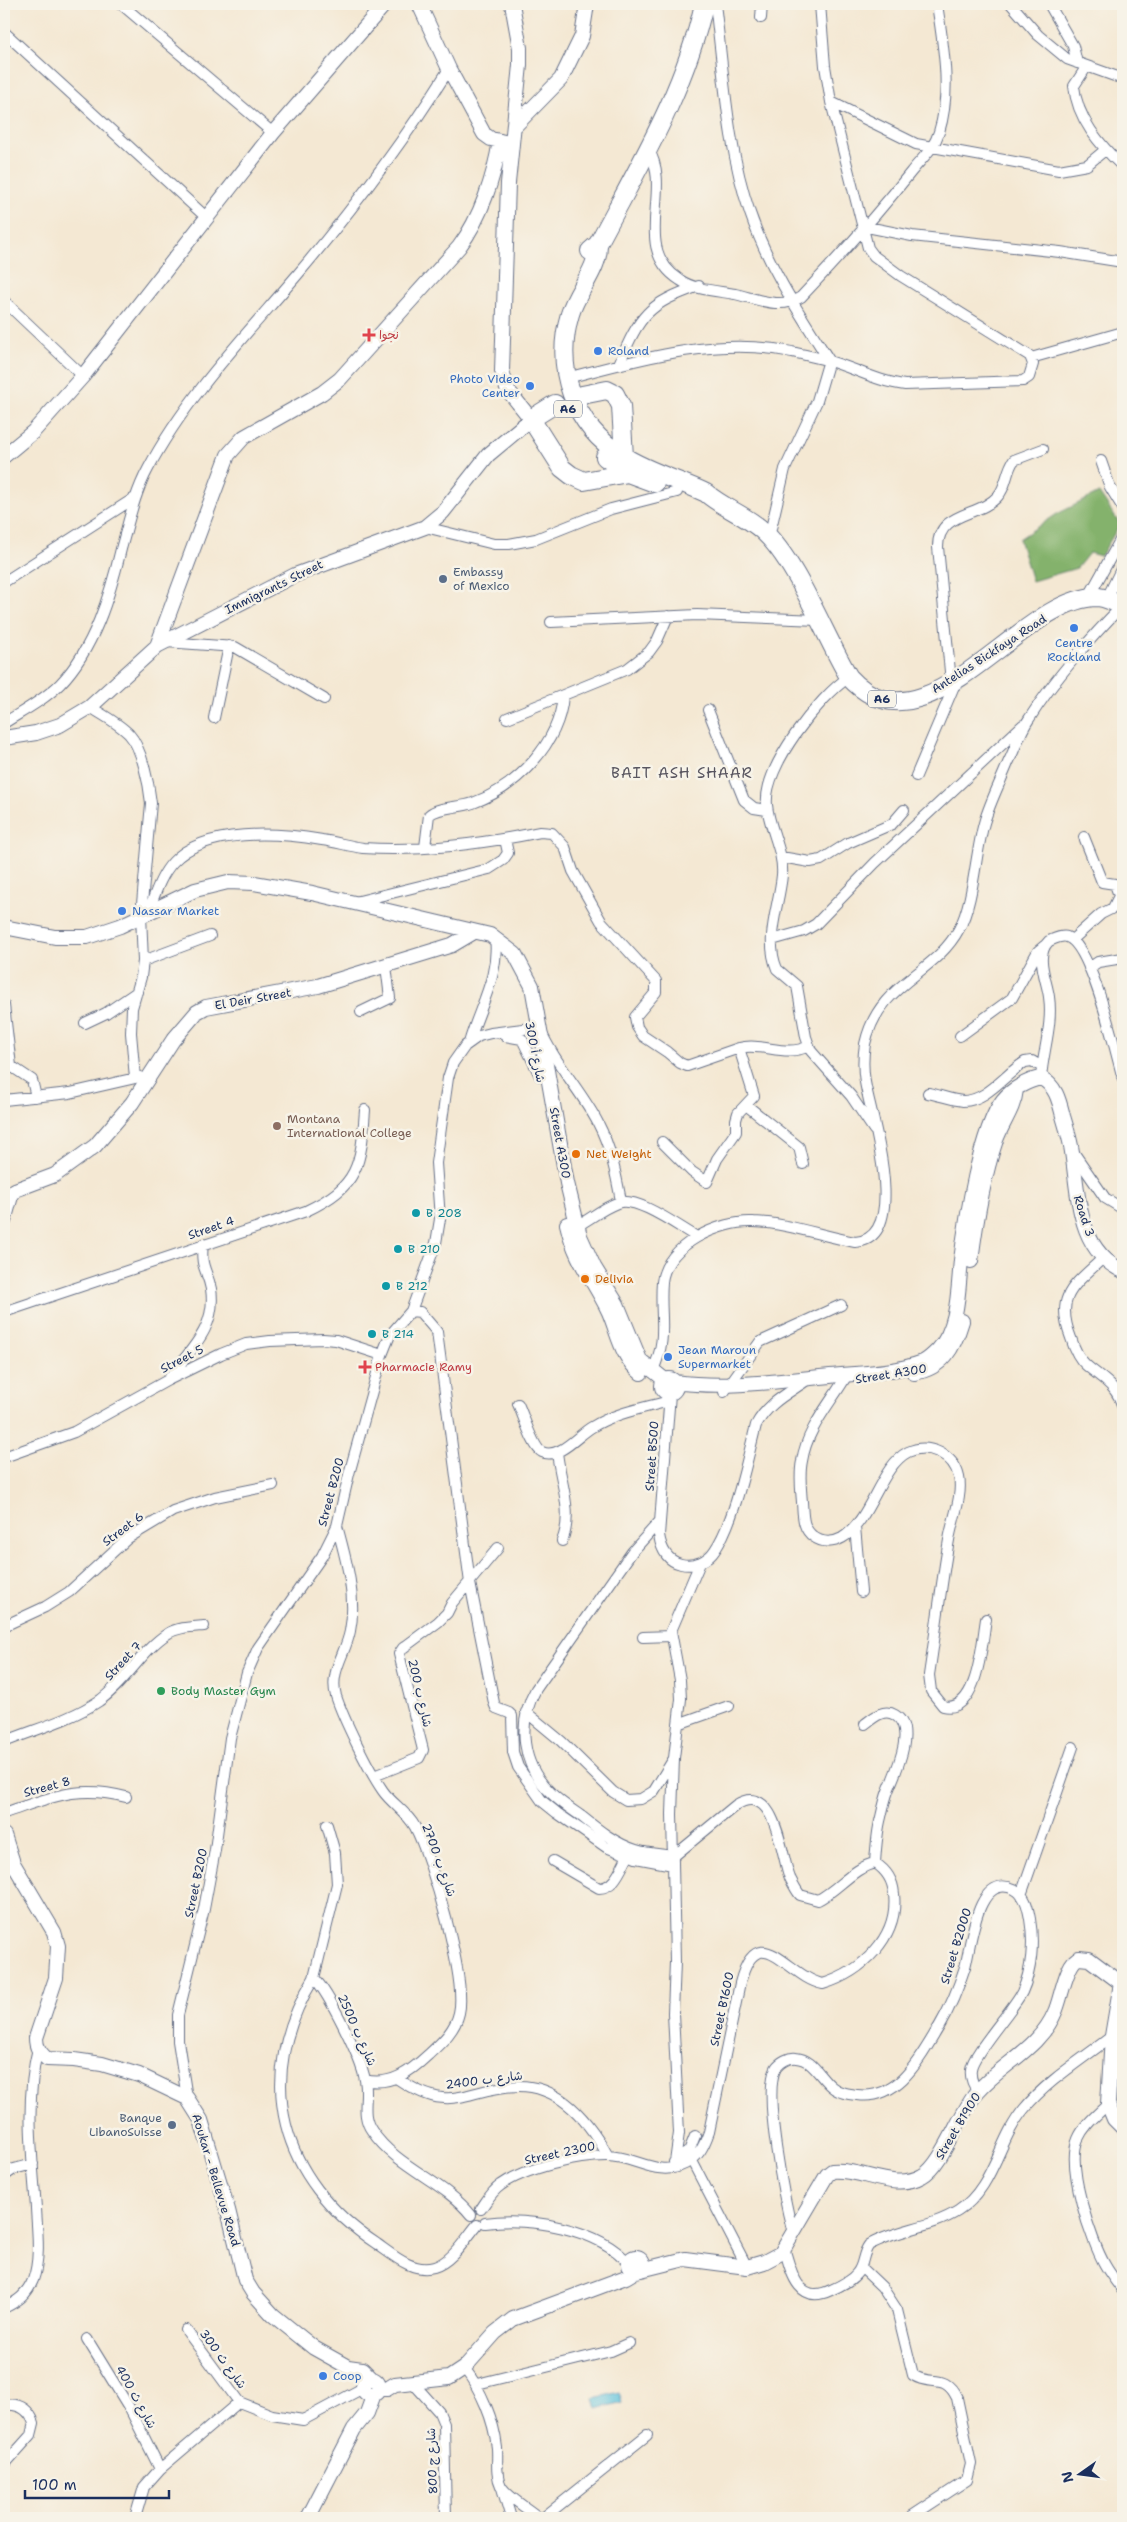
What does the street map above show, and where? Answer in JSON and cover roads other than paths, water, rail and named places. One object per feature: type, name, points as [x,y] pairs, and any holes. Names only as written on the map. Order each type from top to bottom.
[{"type":"highway","name":"A6","points":[[598,244],[681,81],[693,50],[704,4]]},
{"type":"highway","name":"Antelias Bickfaya Road","points":[[598,244],[597,257],[570,315],[564,351],[567,378],[574,402],[587,423],[626,465],[698,489],[750,520],[769,537],[789,566],[849,677],[872,696],[900,702],[920,698],[954,680],[1058,609],[1075,601],[1088,598],[1107,598],[1123,606]]},
{"type":"highway","name":"Antelias Bickfaya Road","points":[[598,244],[588,253],[560,314],[555,342],[556,368],[562,395],[578,427],[593,446],[678,492],[696,499],[712,499]]},
{"type":"highway","points":[[555,404],[531,419],[562,468],[576,478],[588,480],[626,465],[620,402],[611,392],[602,390],[582,395]]},
{"type":"highway","points":[[587,423],[604,428],[617,422],[621,414]]},
{"type":"highway","points":[[588,480],[596,459],[593,446]]},
{"type":"street","points":[[121,4],[272,134]]},
{"type":"street","points":[[4,456],[33,432],[83,376],[272,134],[385,4]]},
{"type":"street","points":[[419,4],[449,69],[484,134],[506,143]]},
{"type":"street","points":[[512,4],[520,48],[514,127]]},
{"type":"street","points":[[324,699],[229,646],[160,644],[228,455],[234,446],[249,434],[322,393],[340,379],[459,247],[471,229],[493,172],[514,127],[561,79],[582,36],[587,4]]},
{"type":"street","points":[[715,4],[727,103],[744,193],[758,234],[792,303],[828,360],[817,401],[785,469],[769,537]]},
{"type":"street","points":[[760,18],[762,4]]},
{"type":"street","points":[[820,4],[825,66],[831,102],[866,229],[868,248],[874,256],[901,276],[1031,358],[1123,332]]},
{"type":"street","points":[[648,149],[654,159],[658,175],[653,221],[657,250],[662,261],[676,276],[687,284],[767,301],[792,303],[801,297],[866,229],[919,162],[933,148],[942,123],[946,88],[937,4]]},
{"type":"street","points":[[1011,4],[1038,35],[1067,59],[1123,79]]},
{"type":"street","points":[[1049,4],[1082,64],[1075,82],[1076,100],[1080,113],[1105,150],[1123,167]]},
{"type":"street","points":[[4,32],[207,218]]},
{"type":"street","points":[[4,722],[40,700],[60,684],[86,647],[94,632],[115,572],[133,499],[159,451],[196,397],[328,237],[390,158],[449,69]]},
{"type":"street","points":[[831,102],[910,142],[933,148],[1059,170],[1087,166],[1105,150]]},
{"type":"street","points":[[506,143],[502,371],[507,389],[531,419]]},
{"type":"street","points":[[866,229],[912,236],[1060,252],[1123,262]]},
{"type":"street","points":[[619,364],[635,330],[652,308],[668,297],[699,286]]},
{"type":"street","points":[[4,300],[83,376]]},
{"type":"street","points":[[567,378],[619,364],[699,348],[736,346],[769,348],[828,360],[886,382],[910,385],[1025,381],[1032,372],[1031,358]]},
{"type":"street","name":"Immigrants Street","points":[[4,738],[36,733],[60,726],[90,707],[160,644],[313,566],[424,527],[443,512],[488,455],[531,419]]},
{"type":"street","points":[[916,776],[954,680],[938,547],[941,533],[951,520],[995,499],[1002,490],[1014,460],[1044,449]]},
{"type":"street","points":[[1101,461],[1110,486],[1123,508]]},
{"type":"street","points":[[424,527],[494,544],[509,544],[536,539],[611,509],[678,492]]},
{"type":"street","points":[[4,582],[133,499]]},
{"type":"street","points":[[1088,598],[1123,535]]},
{"type":"street","points":[[1107,598],[1123,565]]},
{"type":"street","points":[[772,940],[804,931],[816,924],[875,862],[996,752],[1028,720],[1058,681],[1123,606]]},
{"type":"street","points":[[551,622],[732,615],[818,620]]},
{"type":"street","points":[[507,718],[627,669],[639,661],[657,641],[668,616]]},
{"type":"street","points":[[214,718],[229,646]]},
{"type":"street","points":[[849,677],[822,700],[783,754],[770,780],[767,810],[780,858],[782,875],[774,916],[772,940],[777,969],[794,982],[798,991],[809,1046],[851,1096],[880,1142]]},
{"type":"street","points":[[425,847],[429,815],[471,804],[490,796],[506,785],[536,757],[552,732],[560,712],[563,696]]},
{"type":"street","points":[[90,707],[129,734],[137,749],[150,788],[151,803],[143,960],[132,1008],[131,1033],[135,1078]]},
{"type":"street","points":[[708,710],[744,800],[754,808],[767,810]]},
{"type":"street","points":[[652,1372],[662,1350],[663,1280],[669,1262],[681,1247],[697,1237],[721,1228],[754,1222],[855,1242],[863,1241],[875,1233],[883,1212],[884,1167],[864,1070],[868,1034],[878,1012],[893,993],[942,951],[959,929],[965,912],[984,820],[1028,720]]},
{"type":"street","points":[[996,752],[1004,752],[1010,758]]},
{"type":"street","points":[[780,858],[820,860],[853,841],[892,824],[904,810]]},
{"type":"street","points":[[144,914],[163,876],[174,861],[188,850],[207,840],[252,836],[288,836],[363,848],[425,847],[464,846],[540,832],[552,832],[562,842],[579,883],[601,921],[656,981],[656,992],[634,1019],[637,1028],[643,1036],[667,1052],[680,1064],[687,1066],[739,1048],[755,1046],[781,1052],[809,1046]]},
{"type":"street","points":[[1072,940],[1101,914],[1113,908],[1119,896],[1115,884],[1102,882],[1084,837]]},
{"type":"street","points":[[352,903],[489,869],[503,860],[508,853],[505,839]]},
{"type":"street","points":[[4,927],[34,934],[72,938],[108,932],[195,890],[228,882],[262,884],[495,937],[496,955],[491,981],[469,1043]]},
{"type":"street","name":"El Deir Street","points":[[4,1221],[11,1196],[15,1190],[55,1175],[95,1146],[132,1103],[172,1040],[198,1012],[206,1007],[236,1000],[297,991],[452,945],[474,932]]},
{"type":"street","points":[[143,960],[210,936]]},
{"type":"street","name":"Street A300","points":[[495,937],[515,954],[532,986],[535,1028],[573,1228],[588,1256],[599,1285],[617,1304],[627,1345],[638,1371],[669,1389],[797,1387],[845,1378]]},
{"type":"street","points":[[960,1036],[1012,998],[1038,951],[1049,941],[1062,937],[1072,940],[1089,968],[1101,998],[1123,1079]]},
{"type":"street","points":[[1041,1072],[1050,1007],[1043,969],[1044,946]]},
{"type":"street","points":[[1089,968],[1098,962],[1123,958]]},
{"type":"street","points":[[361,1012],[390,998],[386,966]]},
{"type":"street","points":[[85,1023],[106,1013],[137,992]]},
{"type":"street","points":[[4,1005],[11,1066],[32,1080],[36,1097]]},
{"type":"street","points":[[484,1035],[535,1028],[600,1128],[615,1167],[622,1201]]},
{"type":"street","name":"شارع أ 300","points":[[535,1028],[540,1076],[573,1228]]},
{"type":"street","points":[[484,1035],[520,1038],[527,1047],[540,1076]]},
{"type":"street","name":"Street B200","points":[[188,2098],[176,2024],[216,1850],[234,1714],[247,1673],[258,1648],[322,1556],[337,1526],[349,1474],[382,1355],[390,1336],[411,1311],[438,1237],[439,1206],[435,1172],[448,1078],[457,1056],[469,1043],[484,1035]]},
{"type":"street","points":[[662,1142],[707,1182],[716,1159],[736,1132],[736,1116],[752,1100],[754,1094],[739,1048]]},
{"type":"street","points":[[928,1092],[960,1101],[971,1100],[981,1096],[1025,1062],[1032,1061],[1056,1092],[1071,1147],[1105,1198],[1123,1209]]},
{"type":"street","name":"Street A300","points":[[726,1388],[809,1378],[845,1378],[918,1372],[937,1364],[954,1345],[962,1321],[961,1299],[973,1242],[981,1182],[997,1138],[1012,1108],[1016,1090],[1041,1072]]},
{"type":"street","points":[[4,1100],[70,1093],[151,1074]]},
{"type":"street","points":[[746,1105],[799,1147],[803,1164]]},
{"type":"street","name":"Street 4","points":[[4,1312],[306,1211],[328,1201],[350,1180],[357,1167],[362,1143],[365,1110]]},
{"type":"street","name":"Road 3","points":[[1071,1147],[1075,1188],[1091,1240],[1103,1258],[1123,1271]]},
{"type":"street","points":[[573,1228],[622,1201],[645,1208],[697,1237]]},
{"type":"street","points":[[168,1380],[210,1322],[212,1307],[210,1288],[201,1261],[203,1244]]},
{"type":"street","points":[[188,1249],[201,1261]]},
{"type":"street","points":[[1103,1258],[1075,1282],[1067,1295],[1065,1321],[1079,1357],[1111,1384],[1123,1408]]},
{"type":"street","points":[[726,1388],[760,1342],[841,1305]]},
{"type":"street","points":[[411,1311],[420,1312],[428,1318],[437,1332],[440,1343],[470,1583],[494,1703],[496,1708],[512,1716],[510,1737],[518,1767],[542,1801],[628,1856],[674,1860],[736,1805],[744,1800],[754,1800],[763,1804],[775,1824],[790,1878],[800,1895],[818,1900],[833,1892],[862,1867],[875,1863],[878,1826],[888,1791],[899,1768],[905,1729],[902,1721],[889,1713],[882,1713],[865,1724]]},
{"type":"street","name":"Street 5","points":[[4,1456],[74,1432],[168,1380],[246,1344],[270,1340],[330,1339],[382,1355]]},
{"type":"street","name":"Street A300","points":[[627,1345],[669,1389]]},
{"type":"street","points":[[675,2162],[679,2143],[673,2013],[675,1962],[672,1814],[680,1680],[670,1636],[700,1563],[715,1550],[732,1510],[756,1425],[763,1412],[809,1378]]},
{"type":"street","points":[[845,1378],[809,1435],[804,1449],[800,1473],[803,1515],[807,1530],[812,1536],[826,1542],[841,1539],[855,1527],[902,1456],[918,1449],[928,1449],[944,1455],[956,1469],[960,1486],[948,1542],[929,1675],[931,1691],[944,1706],[954,1707],[970,1693],[986,1619]]},
{"type":"street","points":[[518,1404],[537,1448],[546,1453],[557,1452],[592,1427],[669,1389]]},
{"type":"street","name":"Street B500","points":[[669,1389],[660,1543],[670,1558],[680,1564],[700,1563]]},
{"type":"street","points":[[557,1452],[568,1516],[568,1528],[562,1541]]},
{"type":"street","name":"Street 6","points":[[4,1626],[45,1607],[69,1592],[128,1538],[173,1511],[215,1498],[273,1486]]},
{"type":"street","points":[[660,1521],[632,1552],[536,1689],[526,1712],[524,1726],[526,1750],[532,1769],[550,1793],[608,1842],[674,1860]]},
{"type":"street","name":"شارع ب 2700","points":[[337,1526],[345,1554],[352,1606],[350,1631],[335,1673],[334,1688],[338,1703],[374,1776],[388,1797],[410,1820],[422,1843],[441,1897],[459,1981],[461,2002],[457,2020],[444,2041],[398,2079]]},
{"type":"street","points":[[855,1527],[861,1592]]},
{"type":"street","points":[[470,1583],[498,1548]]},
{"type":"street","name":"شارع ب 200","points":[[374,1776],[422,1755],[423,1750],[399,1654],[403,1648],[447,1613],[452,1603],[470,1583]]},
{"type":"street","name":"Street 7","points":[[4,1742],[70,1716],[101,1699],[116,1688],[167,1634],[186,1628],[204,1626]]},
{"type":"street","points":[[643,1637],[670,1636]]},
{"type":"street","points":[[678,1724],[729,1706]]},
{"type":"street","points":[[526,1712],[561,1740],[613,1792],[626,1800],[641,1799],[654,1791],[674,1758]]},
{"type":"street","points":[[978,2091],[971,2078],[972,2063],[1014,2004],[1027,1974],[1031,1953],[1031,1927],[1027,1906],[1021,1895],[1073,1747]]},
{"type":"street","name":"Street 8","points":[[4,1813],[71,1792],[103,1791],[126,1797]]},
{"type":"street","points":[[135,2518],[144,2487],[160,2469],[239,2402],[272,2415],[303,2420],[370,2387],[387,2389],[395,2384],[414,2384],[449,2378],[464,2368],[495,2332],[513,2319],[604,2284],[636,2264],[595,2239],[567,2230],[520,2221],[478,2218],[442,2264],[428,2269],[414,2267],[361,2234],[345,2221],[306,2175],[288,2134],[280,2070],[292,2016],[314,1978],[337,1884],[335,1854],[327,1825]]},
{"type":"street","points":[[4,1835],[13,1862],[54,1932],[58,1946],[56,1978],[39,2025],[36,2038],[38,2048],[32,2074],[33,2164],[37,2238],[34,2278],[22,2299],[4,2308]]},
{"type":"street","points":[[553,1861],[599,1888],[606,1888],[611,1885],[628,1856]]},
{"type":"street","name":"Street B1600","points":[[692,2161],[704,2146],[709,2132],[740,1983],[747,1962],[756,1953],[770,1952],[803,1976],[824,1984],[842,1977],[859,1967],[883,1941],[893,1917],[894,1888],[889,1876],[875,1863]]},
{"type":"street","name":"Street B2000","points":[[793,2233],[786,2206],[772,2110],[771,2090],[776,2068],[787,2059],[796,2058],[813,2067],[832,2087],[840,2092],[871,2095],[884,2094],[893,2088],[913,2067],[942,2021],[964,1969],[974,1924],[984,1900],[992,1892],[1001,1889],[1014,1889],[1021,1895]]},
{"type":"street","name":"Street B1900","points":[[636,2264],[685,2259],[747,2267],[764,2262],[781,2253],[827,2175],[832,2171],[900,2181],[923,2176],[934,2165],[960,2118],[978,2091],[1035,2042],[1046,2029],[1055,2012],[1068,1972],[1075,1959],[1089,1958],[1122,1984]]},
{"type":"street","name":"شارع ب 2500","points":[[314,1978],[326,1993],[361,2064],[365,2080],[365,2116],[372,2132],[389,2151],[478,2218]]},
{"type":"street","points":[[1122,1984],[1112,2036],[1108,2104],[1114,2119],[1123,2128]]},
{"type":"street","points":[[784,2247],[792,2274],[802,2290],[808,2294],[822,2295],[852,2279],[861,2267],[864,2254],[869,2245],[958,2211],[987,2180],[1008,2136],[1025,2108],[1053,2082],[1112,2036]]},
{"type":"street","name":"Aoukar - Bellevue Road","points":[[38,2048],[46,2059],[102,2064],[139,2076],[188,2098],[201,2120],[228,2210],[245,2280],[253,2293],[261,2304],[292,2332],[348,2368],[354,2378],[370,2387]]},
{"type":"street","points":[[365,2080],[373,2082],[398,2079]]},
{"type":"street","name":"شارع ب 2400","points":[[398,2079],[421,2093],[443,2098],[468,2097],[518,2086],[536,2088],[564,2102],[577,2112],[595,2132],[608,2156]]},
{"type":"street","points":[[1108,2104],[1084,2129],[1078,2140],[1074,2159],[1080,2196],[1098,2252],[1123,2291]]},
{"type":"street","points":[[678,2120],[684,2131],[695,2136],[709,2132]]},
{"type":"street","points":[[640,2164],[675,2162],[689,2151],[695,2136]]},
{"type":"street","name":"Street 2300","points":[[478,2218],[491,2194],[506,2182],[535,2169],[608,2156],[640,2164]]},
{"type":"street","points":[[640,2164],[665,2170],[678,2168],[692,2161],[747,2267]]},
{"type":"street","points":[[4,2176],[14,2170],[33,2164]]},
{"type":"street","points":[[861,2267],[882,2287],[898,2310],[913,2375],[946,2382],[953,2389],[957,2398],[971,2464],[967,2480],[910,2518]]},
{"type":"street","name":"شارع ث 300","points":[[186,2330],[239,2402]]},
{"type":"street","name":"شارع ث 400","points":[[87,2339],[130,2409],[160,2469]]},
{"type":"street","points":[[477,2384],[611,2351],[629,2343]]},
{"type":"street","points":[[464,2368],[477,2384],[495,2438],[497,2471],[510,2518]]},
{"type":"street","name":"شارع ج 800","points":[[414,2384],[439,2412],[444,2424],[446,2518]]},
{"type":"street","points":[[308,2518],[354,2429],[370,2387]]},
{"type":"street","points":[[4,2405],[12,2404],[25,2409],[34,2423],[31,2435],[4,2465]]},
{"type":"street","points":[[543,2518],[647,2435]]},
{"type":"street","points":[[502,2487],[539,2518]]},
{"type":"water","points":[[619,2392],[622,2402],[597,2409],[594,2398]]},
{"type":"place","name":"نجوا","points":[[369,335]]},
{"type":"place","name":"Roland","points":[[598,351]]},
{"type":"place","name":"Photo Video Center","points":[[530,386]]},
{"type":"place","name":"Embassy of Mexico","points":[[443,579]]},
{"type":"place","name":"Centre Rockland","points":[[1074,628]]},
{"type":"place","name":"Nassar Market","points":[[122,911]]},
{"type":"place","name":"Montana International College","points":[[277,1126]]},
{"type":"place","name":"Net Weight","points":[[576,1154]]},
{"type":"place","name":"B 208","points":[[416,1213]]},
{"type":"place","name":"B 210","points":[[398,1249]]},
{"type":"place","name":"Delivia","points":[[585,1279]]},
{"type":"place","name":"B 212","points":[[386,1286]]},
{"type":"place","name":"B 214","points":[[372,1334]]},
{"type":"place","name":"Jean Maroun Supermarket","points":[[668,1357]]},
{"type":"place","name":"Pharmacie Ramy","points":[[365,1367]]},
{"type":"place","name":"Body Master Gym","points":[[161,1691]]},
{"type":"place","name":"Banque LibanoSuisse","points":[[172,2125]]},
{"type":"place","name":"Coop","points":[[323,2376]]},
{"type":"district","name":"BAIT ASH SHAAR","points":[[682,773]]}]
